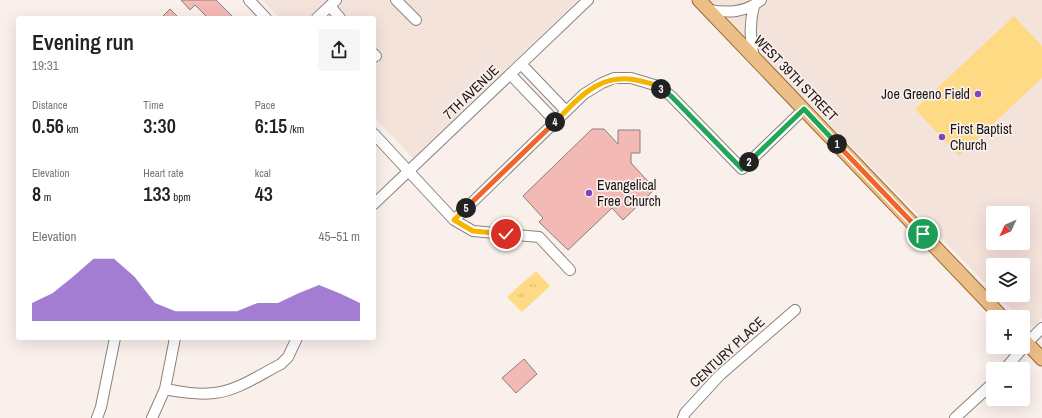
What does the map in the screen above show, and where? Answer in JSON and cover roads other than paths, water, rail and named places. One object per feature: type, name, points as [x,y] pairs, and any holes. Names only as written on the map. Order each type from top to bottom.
[{"type":"main road","name":"WEST 39TH STREET","points":[[699,0],[995,310]]},
{"type":"main road","points":[[1030,346],[1042,359]]},
{"type":"street","points":[[249,0],[264,16]]},
{"type":"street","points":[[396,0],[416,20]]},
{"type":"street","name":"7TH AVENUE","points":[[376,202],[588,0]]},
{"type":"street","points":[[319,16],[333,3],[339,16]]},
{"type":"street","points":[[709,10],[739,12],[758,3]]},
{"type":"street","points":[[754,57],[750,36],[750,20],[758,3]]},
{"type":"street","points":[[521,64],[566,111]]},
{"type":"street","points":[[510,74],[555,121]]},
{"type":"street","points":[[454,220],[584,94],[614,78],[631,78],[658,86],[671,96],[742,169],[804,109]]},
{"type":"street","points":[[376,136],[454,220],[473,231],[539,237],[570,270]]},
{"type":"street","name":"CENTURY PLACE","points":[[683,418],[685,413],[720,375],[795,310]]},
{"type":"street","points":[[1030,337],[1042,328]]},
{"type":"street","points":[[96,418],[101,407],[115,340]]},
{"type":"street","points":[[152,418],[165,388],[176,340]]},
{"type":"street","points":[[165,388],[186,393],[214,393],[227,390],[281,364],[288,357],[296,340]]},
{"type":"street","points":[[955,418],[967,414],[986,391]]},
{"type":"place","name":"Joe Greeno Field","points":[[978,94]]},
{"type":"place","name":"First Baptist Church","points":[[942,137]]},
{"type":"place","name":"Evangelical Free Church","points":[[589,193]]}]
